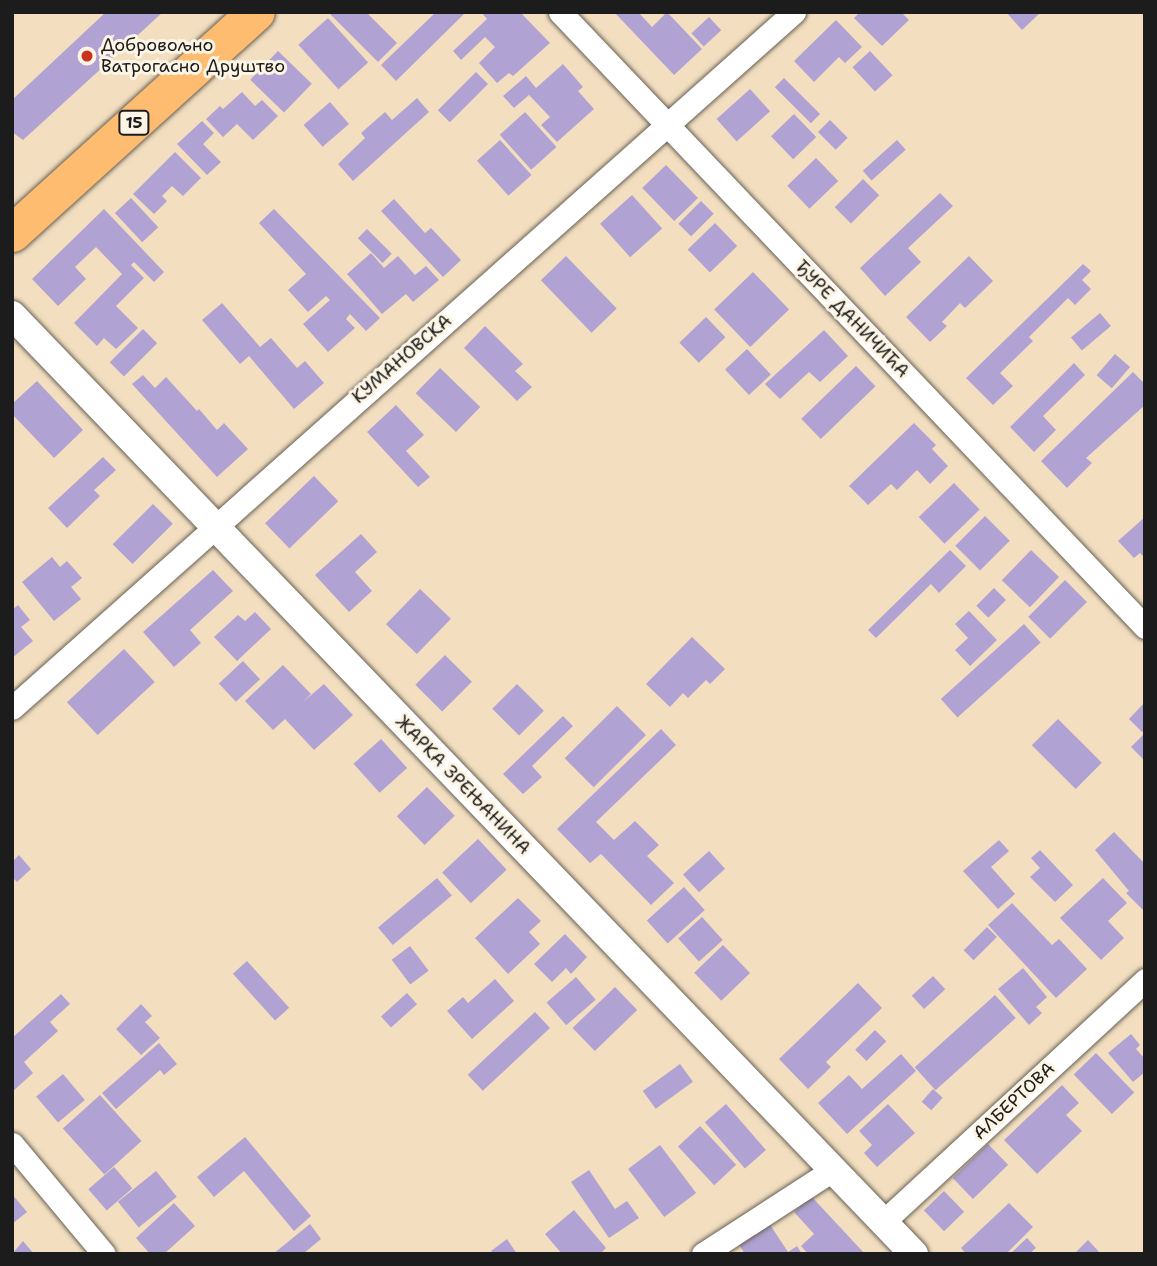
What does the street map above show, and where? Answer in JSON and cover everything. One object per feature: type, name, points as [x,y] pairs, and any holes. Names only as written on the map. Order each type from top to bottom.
[{"type":"main road","name":"15","points":[[12,233],[256,12]]},
{"type":"street","name":"ЂУРЕ ДАНИЧИЋА","points":[[560,12],[1145,627]]},
{"type":"street","name":"КУМАНОВСКА","points":[[12,708],[213,526],[794,12]]},
{"type":"street","name":"ЖАРКА ЗРЕЊАНИНА","points":[[12,315],[914,1254]]},
{"type":"street","name":"АЛБЕРТОВА","points":[[883,1222],[1145,980]]},
{"type":"street","points":[[12,1144],[104,1254]]},
{"type":"street","points":[[703,1254],[834,1169]]},
{"type":"building","name":"Добровољно Ватрогасно Друштво","points":[[106,12],[163,12],[23,140],[12,132],[12,100]]},
{"type":"building","points":[[328,12],[366,12],[397,43],[378,62]]},
{"type":"building","points":[[436,12],[466,12],[396,81],[381,65]]},
{"type":"building","points":[[481,12],[520,12],[550,43],[513,76],[509,73],[497,83],[479,63],[495,47],[485,37],[461,60],[453,51],[487,19]]},
{"type":"building","points":[[614,12],[638,12],[652,27],[667,12],[702,49],[674,75]]},
{"type":"building","points":[[860,12],[901,12],[909,20],[882,46],[854,18]]},
{"type":"building","points":[[1006,12],[1041,12],[1022,30]]},
{"type":"building","points":[[709,17],[721,30],[704,47],[691,33]]},
{"type":"building","points":[[328,18],[368,63],[338,89],[298,45]]},
{"type":"building","points":[[836,20],[862,47],[845,63],[839,57],[814,82],[794,61]]},
{"type":"building","points":[[278,51],[312,84],[284,112],[250,80]]},
{"type":"building","points":[[870,51],[893,75],[875,92],[852,67]]},
{"type":"building","points":[[563,64],[583,87],[578,91],[594,109],[557,142],[541,125],[550,117],[529,95],[514,108],[503,96],[526,76],[536,88]]},
{"type":"building","points":[[476,72],[488,84],[450,122],[438,110]]},
{"type":"building","points":[[784,78],[820,114],[811,123],[775,87]]},
{"type":"building","points":[[750,89],[770,111],[737,141],[717,119]]},
{"type":"building","points":[[242,92],[255,106],[262,100],[278,116],[253,140],[237,124],[223,137],[206,119],[220,106],[223,109]]},
{"type":"building","points":[[417,98],[429,112],[353,181],[338,164],[365,138],[361,133],[385,112],[392,120]]},
{"type":"building","points":[[330,102],[349,124],[323,147],[304,125]]},
{"type":"building","points":[[525,112],[556,147],[531,170],[500,135]]},
{"type":"building","points":[[794,114],[816,137],[793,159],[771,136]]},
{"type":"building","points":[[830,120],[848,138],[836,150],[818,132]]},
{"type":"building","points":[[202,121],[214,133],[203,144],[221,162],[207,175],[177,144]]},
{"type":"building","points":[[500,140],[531,175],[508,196],[477,161]]},
{"type":"building","points":[[897,140],[906,150],[872,180],[863,171]]},
{"type":"building","points":[[175,152],[201,178],[183,196],[172,186],[162,196],[167,201],[154,214],[133,194]]},
{"type":"building","points":[[816,158],[838,181],[809,209],[787,186]]},
{"type":"building","points":[[666,165],[698,198],[674,221],[642,188]]},
{"type":"building","points":[[863,179],[879,195],[851,224],[835,207]]},
{"type":"building","points":[[940,193],[953,206],[908,248],[921,262],[885,296],[860,268]]},
{"type":"building","points":[[632,195],[662,228],[630,257],[600,224]]},
{"type":"building","points":[[131,198],[158,227],[142,242],[115,213]]},
{"type":"building","points":[[394,199],[425,233],[431,228],[461,260],[443,277],[381,211]]},
{"type":"building","points":[[701,201],[714,214],[691,236],[678,224]]},
{"type":"building","points":[[104,209],[164,272],[154,282],[134,262],[131,265],[144,278],[116,306],[138,328],[116,349],[104,338],[97,346],[74,323],[122,274],[96,247],[75,267],[86,279],[58,306],[32,279]]},
{"type":"building","points":[[274,209],[380,318],[366,331],[350,314],[346,319],[355,328],[328,352],[303,324],[330,300],[326,296],[308,312],[288,290],[306,274],[259,223]]},
{"type":"building","points":[[715,223],[737,246],[710,272],[688,249]]},
{"type":"building","points":[[367,229],[392,254],[383,263],[358,238]]},
{"type":"building","points":[[371,253],[384,268],[398,256],[415,275],[426,266],[439,280],[413,302],[406,294],[382,314],[347,274]]},
{"type":"building","points":[[566,256],[617,309],[592,333],[541,280]]},
{"type":"building","points":[[969,256],[993,281],[965,308],[960,303],[942,322],[947,326],[930,342],[906,317]]},
{"type":"building","points":[[1083,264],[1091,271],[1082,280],[1091,289],[1075,305],[1068,298],[1029,337],[1033,341],[1000,373],[1013,386],[993,405],[966,378]]},
{"type":"building","points":[[753,272],[789,309],[750,347],[714,310]]},
{"type":"building","points":[[222,303],[260,347],[271,338],[297,368],[305,361],[324,383],[294,409],[249,356],[240,364],[202,320]]},
{"type":"building","points":[[1100,313],[1111,326],[1082,350],[1071,337]]},
{"type":"building","points":[[706,317],[725,337],[699,363],[679,343]]},
{"type":"building","points":[[485,326],[523,364],[515,371],[532,387],[517,401],[464,348]]},
{"type":"building","points":[[143,329],[157,343],[124,376],[110,362]]},
{"type":"building","points":[[824,330],[848,356],[820,382],[809,372],[780,399],[765,384]]},
{"type":"building","points":[[747,349],[771,375],[749,395],[725,369]]},
{"type":"building","points":[[1115,354],[1130,367],[1112,388],[1097,375]]},
{"type":"building","points":[[1074,363],[1085,375],[1043,416],[1056,430],[1034,452],[1010,427]]},
{"type":"building","points":[[856,366],[875,386],[821,439],[801,419]]},
{"type":"building","points":[[440,368],[480,407],[456,432],[416,393]]},
{"type":"building","points":[[1133,372],[1145,384],[1145,405],[1086,458],[1092,463],[1067,488],[1041,461]]},
{"type":"building","points":[[143,375],[155,388],[166,377],[217,430],[224,423],[248,449],[217,477],[132,384]]},
{"type":"building","points":[[37,381],[83,430],[54,458],[12,414],[12,404]]},
{"type":"building","points":[[396,405],[424,435],[406,451],[430,477],[418,487],[367,432]]},
{"type":"building","points":[[914,423],[936,445],[932,449],[948,466],[930,484],[917,470],[897,490],[891,484],[868,505],[849,486]]},
{"type":"building","points":[[103,457],[116,470],[94,490],[100,496],[67,528],[48,508]]},
{"type":"building","points":[[314,476],[338,501],[289,548],[265,523]]},
{"type":"building","points":[[954,483],[980,510],[944,544],[919,517]]},
{"type":"building","points":[[153,504],[173,524],[132,564],[113,544]]},
{"type":"building","points":[[985,516],[1010,541],[980,570],[955,546]]},
{"type":"building","points":[[1145,517],[1145,558],[1140,553],[1134,558],[1118,541]]},
{"type":"building","points":[[361,534],[377,552],[355,572],[372,591],[349,612],[315,575]]},
{"type":"building","points":[[950,550],[966,566],[939,593],[931,584],[876,638],[868,630]]},
{"type":"building","points":[[1031,550],[1059,577],[1030,607],[1002,580]]},
{"type":"building","points":[[52,557],[60,567],[67,561],[82,578],[71,587],[81,599],[54,621],[22,582]]},
{"type":"building","points":[[213,570],[233,591],[190,630],[201,643],[174,667],[143,632]]},
{"type":"building","points":[[1065,580],[1087,602],[1050,639],[1028,617]]},
{"type":"building","points":[[994,588],[1006,600],[988,618],[976,606]]},
{"type":"building","points":[[420,589],[451,619],[417,654],[386,624]]},
{"type":"building","points":[[18,605],[30,620],[21,627],[33,641],[12,658],[12,610]]},
{"type":"building","points":[[969,611],[997,640],[970,666],[955,650],[968,638],[955,624]]},
{"type":"building","points":[[255,612],[271,629],[237,661],[214,637],[238,615],[245,621]]},
{"type":"building","points":[[1024,624],[1041,643],[957,718],[941,699]]},
{"type":"building","points":[[692,637],[725,669],[710,684],[706,680],[688,698],[683,693],[670,707],[646,684]]},
{"type":"building","points":[[124,649],[155,682],[98,735],[67,702]]},
{"type":"building","points":[[445,655],[472,682],[442,712],[415,685]]},
{"type":"building","points":[[243,661],[260,679],[236,702],[219,684]]},
{"type":"building","points":[[283,665],[311,694],[303,702],[324,684],[353,715],[314,750],[285,719],[273,730],[245,701]]},
{"type":"building","points":[[517,684],[544,711],[519,736],[492,709]]},
{"type":"building","points":[[1145,702],[1145,729],[1142,732],[1129,719]]},
{"type":"building","points":[[617,706],[646,735],[594,787],[565,758]]},
{"type":"building","points":[[563,716],[573,726],[532,766],[542,777],[523,794],[503,774]]},
{"type":"building","points":[[1058,719],[1102,763],[1076,789],[1032,745]]},
{"type":"building","points":[[661,729],[676,745],[596,822],[614,840],[635,821],[659,845],[647,856],[674,883],[651,905],[601,854],[590,863],[557,829]]},
{"type":"building","points":[[1145,733],[1145,761],[1131,747]]},
{"type":"building","points":[[381,739],[407,768],[380,793],[354,764]]},
{"type":"building","points":[[427,787],[455,816],[425,845],[397,816]]},
{"type":"building","points":[[1114,832],[1145,864],[1145,912],[1126,893],[1129,891],[1095,850]]},
{"type":"building","points":[[478,839],[507,870],[471,903],[442,872]]},
{"type":"building","points":[[999,840],[1009,851],[991,867],[1015,894],[998,909],[963,871]]},
{"type":"building","points":[[1040,850],[1073,885],[1055,902],[1030,877],[1040,868],[1031,858]]},
{"type":"building","points":[[709,851],[725,869],[699,892],[683,874]]},
{"type":"building","points":[[19,855],[31,869],[17,882],[12,877],[12,862]]},
{"type":"building","points":[[437,878],[452,896],[393,945],[378,927]]},
{"type":"building","points":[[1103,878],[1127,903],[1108,921],[1124,938],[1101,960],[1060,918]]},
{"type":"building","points":[[684,887],[705,910],[668,943],[647,920]]},
{"type":"building","points":[[518,898],[541,921],[529,932],[540,944],[508,974],[475,938]]},
{"type":"building","points":[[1012,903],[1052,945],[1059,939],[1087,969],[1056,998],[988,925]]},
{"type":"building","points":[[702,917],[723,940],[699,961],[678,938]]},
{"type":"building","points":[[987,927],[997,937],[974,960],[964,950]]},
{"type":"building","points":[[565,934],[587,957],[571,974],[566,968],[552,982],[534,964]]},
{"type":"building","points":[[723,945],[750,973],[721,1001],[694,973]]},
{"type":"building","points":[[410,946],[429,971],[410,985],[392,960]]},
{"type":"building","points":[[247,961],[289,1008],[275,1021],[233,974]]},
{"type":"building","points":[[1023,968],[1047,997],[1036,1007],[1042,1013],[1029,1025],[998,989]]},
{"type":"building","points":[[933,976],[945,989],[924,1009],[912,996]]},
{"type":"building","points":[[576,977],[596,1000],[566,1025],[547,1003]]},
{"type":"building","points":[[495,979],[514,1001],[472,1039],[447,1011],[463,997],[468,1003]]},
{"type":"building","points":[[858,983],[882,1008],[826,1062],[831,1067],[808,1089],[779,1059]]},
{"type":"building","points":[[615,987],[637,1010],[595,1051],[573,1028]]},
{"type":"building","points":[[407,993],[417,1004],[391,1028],[381,1016]]},
{"type":"building","points":[[61,994],[70,1004],[50,1022],[58,1031],[24,1062],[33,1073],[12,1092],[12,1038]]},
{"type":"building","points":[[995,995],[1016,1018],[935,1090],[915,1067]]},
{"type":"building","points":[[141,1004],[152,1016],[145,1022],[160,1038],[141,1055],[116,1029]]},
{"type":"building","points":[[535,1012],[550,1028],[483,1091],[468,1075]]},
{"type":"building","points":[[875,1030],[886,1041],[867,1061],[855,1050]]},
{"type":"building","points":[[1131,1034],[1140,1045],[1136,1049],[1145,1059],[1145,1072],[1133,1082],[1108,1053]]},
{"type":"building","points":[[159,1043],[177,1064],[164,1075],[160,1070],[116,1109],[102,1093]]},
{"type":"building","points":[[1096,1053],[1134,1093],[1112,1114],[1074,1075]]},
{"type":"building","points":[[901,1054],[916,1071],[847,1134],[818,1103],[849,1075],[862,1089]]},
{"type":"building","points":[[680,1064],[693,1082],[656,1109],[643,1091]]},
{"type":"building","points":[[63,1074],[85,1100],[58,1123],[36,1096]]},
{"type":"building","points":[[1062,1085],[1079,1103],[1066,1115],[1082,1131],[1037,1174],[1004,1140]]},
{"type":"building","points":[[933,1089],[943,1098],[931,1110],[922,1102]]},
{"type":"building","points":[[100,1095],[141,1141],[104,1175],[63,1128]]},
{"type":"building","points":[[726,1104],[766,1150],[745,1168],[705,1122]]},
{"type":"building","points":[[888,1104],[915,1133],[877,1167],[864,1153],[872,1145],[859,1131]]},
{"type":"building","points":[[700,1126],[736,1165],[714,1185],[678,1146]]},
{"type":"building","points":[[245,1137],[311,1216],[294,1231],[244,1171],[214,1197],[197,1177]]},
{"type":"building","points":[[988,1144],[1008,1165],[973,1199],[953,1178]]},
{"type":"building","points":[[660,1145],[696,1193],[664,1217],[628,1169]]},
{"type":"building","points":[[114,1167],[132,1188],[107,1210],[88,1189]]},
{"type":"building","points":[[589,1170],[615,1209],[627,1201],[639,1218],[609,1238],[571,1182]]},
{"type":"building","points":[[156,1171],[177,1197],[139,1227],[118,1202]]},
{"type":"building","points":[[944,1191],[964,1212],[944,1231],[924,1210]]},
{"type":"building","points":[[12,1194],[27,1212],[12,1224]]},
{"type":"building","points":[[811,1196],[865,1254],[808,1254],[801,1246],[814,1234],[794,1212]]},
{"type":"building","points":[[174,1203],[195,1226],[164,1254],[150,1254],[136,1238]]},
{"type":"building","points":[[1009,1203],[1033,1227],[1006,1254],[966,1254],[961,1248]]},
{"type":"building","points":[[574,1210],[606,1248],[600,1254],[562,1254],[545,1234]]},
{"type":"building","points":[[767,1220],[788,1252],[797,1246],[802,1254],[745,1254],[736,1240]]},
{"type":"building","points":[[310,1224],[321,1239],[303,1254],[273,1254]]},
{"type":"building","points":[[1027,1238],[1036,1248],[1029,1254],[1010,1254]]},
{"type":"building","points":[[507,1239],[517,1254],[493,1254],[491,1251]]},
{"type":"building","points":[[1088,1240],[1101,1254],[1074,1254]]},
{"type":"building","points":[[23,1241],[34,1254],[12,1254]]},
{"type":"place","name":"Добровољно Ватрогасно Друштво","points":[[87,56]]}]
